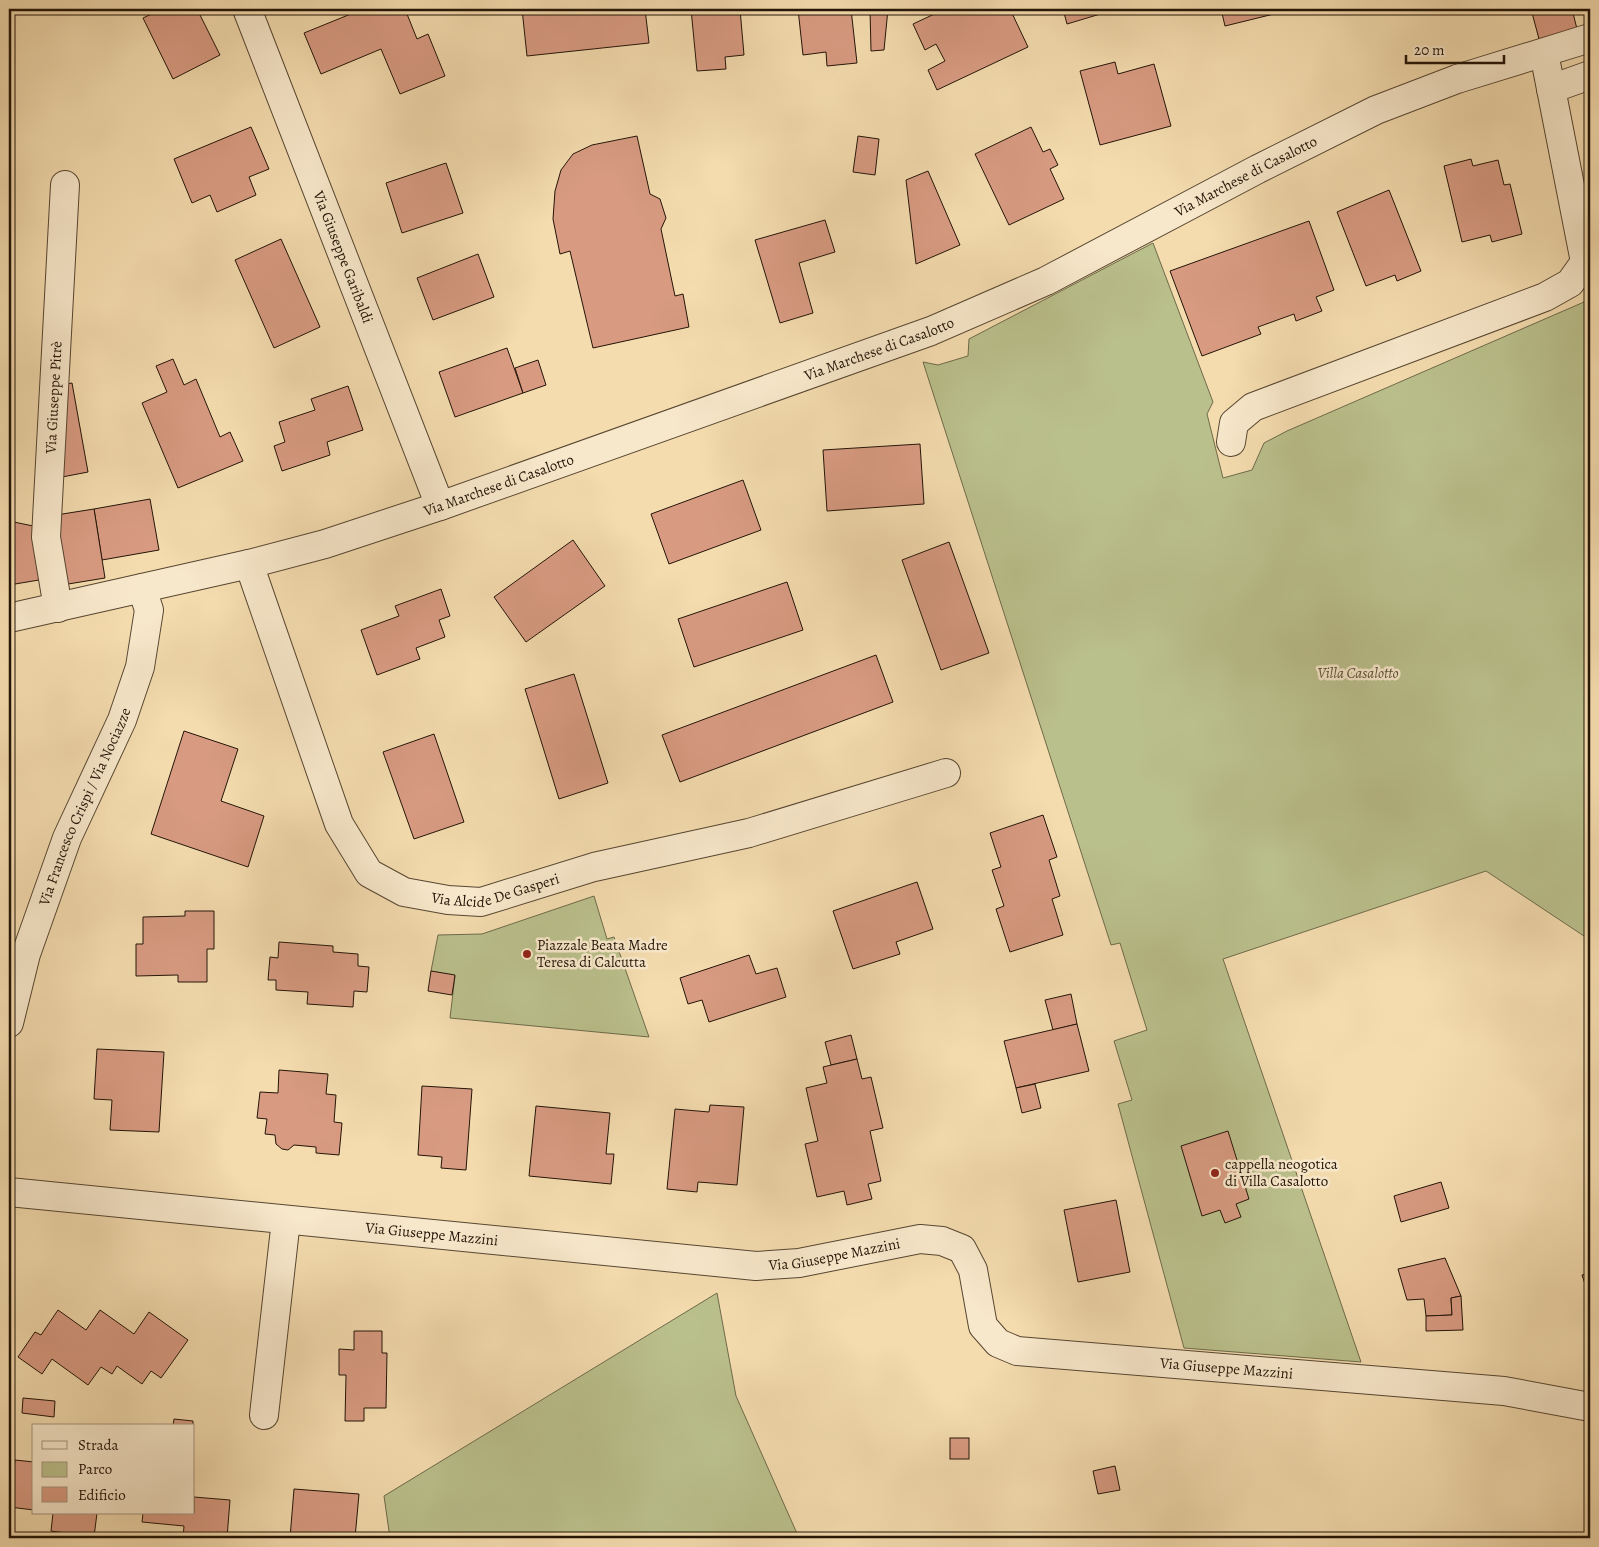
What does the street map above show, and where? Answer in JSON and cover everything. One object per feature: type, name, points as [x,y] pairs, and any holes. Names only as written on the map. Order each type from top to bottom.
[{"type":"street","name":"Via Giuseppe Garibaldi","points":[[247,9],[440,506]]},
{"type":"street","name":"Via Marchese di Casalotto","points":[[9,618],[249,564],[325,544],[440,506],[931,331],[1046,281],[1258,169],[1376,110],[1457,79],[1590,38]]},
{"type":"street","points":[[1231,442],[1234,423],[1253,407],[1545,298],[1570,283],[1585,262],[1544,53]]},
{"type":"street","points":[[1551,89],[1590,75]]},
{"type":"street","name":"Via Giuseppe Pitrè","points":[[58,608],[46,537],[65,185]]},
{"type":"street","name":"Via Alcide De Gasperi","points":[[249,564],[339,824],[369,873],[404,892],[448,900],[481,902],[594,867],[749,833],[946,773]]},
{"type":"street","name":"Via Francesco Crispi / Via Nociazze","points":[[9,1023],[26,954],[67,838],[122,720],[140,667],[149,610],[142,588]]},
{"type":"street","name":"Via Giuseppe Mazzini","points":[[9,1192],[756,1266],[799,1263],[920,1240],[942,1241],[962,1249],[973,1270],[983,1326],[998,1343],[1017,1351],[1504,1391],[1590,1407]]},
{"type":"street","points":[[264,1415],[286,1220]]},
{"type":"green space","name":"Villa Casalotto","points":[[1153,243],[1213,402],[1207,414],[1223,478],[1252,470],[1264,443],[1287,431],[1584,302],[1590,289],[1590,940],[1486,871],[1223,959],[1361,1362],[1184,1348],[1118,1104],[1132,1100],[1114,1041],[1147,1030],[1120,943],[1111,945],[923,362],[938,365],[968,356],[969,339]]},
{"type":"green space","name":"Piazzale Beata Madre Teresa di Calcutta","points":[[594,896],[607,939],[614,937],[649,1037],[450,1018],[455,976],[431,971],[438,935],[482,934]]},
{"type":"green space","points":[[717,1293],[736,1396],[799,1538],[390,1538],[384,1496]]},
{"type":"building","points":[[162,9],[197,9],[220,55],[173,79],[143,18]]},
{"type":"building","points":[[363,9],[405,9],[417,39],[428,34],[445,76],[400,94],[381,49],[321,74],[304,33]]},
{"type":"building","points":[[522,9],[645,9],[649,43],[527,56]]},
{"type":"building","points":[[691,9],[740,9],[744,55],[725,57],[726,69],[697,71]]},
{"type":"building","points":[[798,9],[851,9],[857,63],[827,66],[826,52],[803,55]]},
{"type":"building","points":[[870,9],[888,9],[884,50],[871,51]]},
{"type":"building","points":[[945,9],[1010,9],[1028,47],[937,90],[928,70],[945,61],[936,44],[925,50],[913,24]]},
{"type":"building","points":[[1063,9],[1117,9],[1067,24]]},
{"type":"building","points":[[1221,9],[1277,9],[1278,13],[1225,26]]},
{"type":"building","points":[[1531,9],[1572,9],[1577,29],[1539,39]]},
{"type":"building","points":[[1115,62],[1118,74],[1154,64],[1171,126],[1100,145],[1080,71]]},
{"type":"building","points":[[251,127],[269,169],[249,177],[256,195],[217,212],[210,195],[192,203],[174,159]]},
{"type":"building","points":[[1031,127],[1043,152],[1050,149],[1058,165],[1050,169],[1064,199],[1009,225],[975,154]]},
{"type":"building","points":[[637,136],[650,194],[660,199],[666,218],[661,229],[675,296],[683,294],[689,327],[593,348],[570,251],[560,254],[553,219],[555,191],[561,170],[573,154],[592,145]]},
{"type":"building","points":[[858,136],[879,139],[875,175],[853,172]]},
{"type":"building","points":[[1471,159],[1473,166],[1498,160],[1504,185],[1510,184],[1522,234],[1492,242],[1490,235],[1462,242],[1444,166]]},
{"type":"building","points":[[446,163],[463,213],[402,233],[386,183]]},
{"type":"building","points":[[928,171],[960,245],[916,264],[906,180]]},
{"type":"building","points":[[1389,190],[1421,271],[1397,281],[1395,275],[1366,286],[1337,212]]},
{"type":"building","points":[[825,220],[835,252],[799,263],[813,313],[780,323],[755,240]]},
{"type":"building","points":[[1309,221],[1334,290],[1316,297],[1322,311],[1296,321],[1294,314],[1258,327],[1261,334],[1202,356],[1170,271]]},
{"type":"building","points":[[281,239],[320,327],[274,348],[235,260]]},
{"type":"building","points":[[478,254],[494,297],[433,320],[417,278]]},
{"type":"building","points":[[507,348],[523,393],[455,417],[439,372]]},
{"type":"building","points":[[173,359],[184,385],[196,379],[220,437],[230,432],[243,461],[178,488],[142,403],[167,392],[156,366]]},
{"type":"building","points":[[538,360],[546,385],[523,393],[515,368]]},
{"type":"building","points":[[72,383],[88,472],[57,478],[62,385]]},
{"type":"building","points":[[348,386],[363,430],[327,442],[330,455],[282,471],[274,446],[285,442],[279,422],[315,410],[311,399]]},
{"type":"building","points":[[920,444],[924,504],[827,511],[823,450]]},
{"type":"building","points":[[743,480],[761,530],[669,564],[651,514]]},
{"type":"building","points":[[150,499],[159,550],[102,560],[94,509]]},
{"type":"building","points":[[94,509],[105,578],[62,585],[56,515]]},
{"type":"building","points":[[9,521],[38,527],[45,579],[9,585]]},
{"type":"building","points":[[573,540],[605,586],[526,642],[494,597]]},
{"type":"building","points":[[949,542],[989,653],[941,670],[902,560]]},
{"type":"building","points":[[787,582],[803,630],[694,667],[678,619]]},
{"type":"building","points":[[441,589],[450,616],[439,620],[445,637],[416,648],[420,659],[377,675],[361,630],[399,616],[395,606]]},
{"type":"building","points":[[876,655],[893,702],[680,782],[662,735]]},
{"type":"building","points":[[574,674],[608,783],[559,799],[525,689]]},
{"type":"building","points":[[184,731],[238,749],[221,801],[264,816],[248,867],[151,834]]},
{"type":"building","points":[[434,734],[464,822],[414,839],[383,752]]},
{"type":"building","points":[[1043,815],[1057,857],[1049,860],[1060,896],[1052,899],[1063,935],[1010,952],[996,909],[1004,906],[992,870],[1001,867],[990,833]]},
{"type":"building","points":[[917,882],[933,929],[896,942],[900,954],[853,969],[833,911]]},
{"type":"building","points":[[185,911],[214,911],[214,949],[207,949],[207,982],[178,982],[178,975],[136,976],[136,944],[143,944],[143,917],[185,916]]},
{"type":"building","points":[[279,942],[333,946],[333,952],[358,954],[358,966],[369,967],[367,992],[354,991],[353,1007],[307,1004],[308,992],[276,990],[276,980],[268,980],[270,957],[278,958]]},
{"type":"building","points":[[749,955],[756,974],[777,968],[786,997],[709,1022],[702,1000],[688,1004],[680,978]]},
{"type":"building","points":[[431,971],[455,975],[452,995],[428,991]]},
{"type":"building","points":[[1071,994],[1077,1024],[1053,1030],[1045,1000]]},
{"type":"building","points":[[1077,1024],[1089,1071],[1016,1088],[1004,1041]]},
{"type":"building","points":[[851,1035],[857,1059],[831,1065],[825,1042]]},
{"type":"building","points":[[97,1049],[164,1052],[159,1132],[110,1130],[112,1100],[94,1099]]},
{"type":"building","points":[[857,1059],[862,1079],[871,1077],[883,1128],[870,1131],[881,1181],[868,1184],[872,1199],[847,1205],[844,1191],[817,1197],[805,1144],[818,1141],[806,1088],[827,1083],[823,1067]]},
{"type":"building","points":[[279,1070],[328,1074],[326,1094],[336,1095],[334,1122],[342,1123],[339,1155],[316,1153],[316,1147],[294,1145],[288,1150],[282,1149],[276,1144],[275,1135],[265,1134],[267,1119],[257,1118],[260,1092],[278,1093]]},
{"type":"building","points":[[1035,1084],[1041,1108],[1022,1113],[1016,1088]]},
{"type":"building","points":[[422,1086],[472,1089],[466,1170],[441,1168],[442,1157],[418,1155]]},
{"type":"building","points":[[710,1105],[744,1107],[737,1185],[698,1182],[697,1192],[667,1189],[675,1109],[709,1112]]},
{"type":"building","points":[[536,1106],[610,1113],[606,1154],[614,1154],[611,1184],[529,1176]]},
{"type":"building","name":"cappella neogotica di Villa Casalotto","points":[[1228,1131],[1249,1199],[1236,1204],[1241,1217],[1225,1223],[1220,1210],[1202,1216],[1181,1146]]},
{"type":"building","points":[[1441,1182],[1449,1208],[1401,1222],[1394,1196]]},
{"type":"building","points":[[1116,1200],[1130,1272],[1078,1282],[1064,1210]]},
{"type":"building","points":[[1445,1258],[1461,1296],[1451,1298],[1452,1315],[1426,1316],[1424,1299],[1407,1300],[1398,1269]]},
{"type":"building","points":[[1590,1273],[1590,1289],[1587,1290],[1582,1275]]},
{"type":"building","points":[[1461,1296],[1463,1330],[1426,1331],[1426,1316],[1452,1315],[1451,1298]]},
{"type":"building","points":[[58,1310],[86,1330],[100,1310],[134,1334],[149,1312],[188,1340],[161,1378],[151,1371],[142,1384],[117,1366],[112,1374],[101,1367],[88,1385],[52,1359],[42,1374],[18,1357],[35,1332],[41,1335]]},
{"type":"building","points":[[354,1331],[382,1331],[382,1353],[387,1353],[386,1408],[364,1408],[364,1421],[345,1421],[346,1375],[339,1375],[339,1349],[354,1350]]},
{"type":"building","points":[[23,1398],[55,1401],[54,1417],[22,1413]]},
{"type":"building","points":[[174,1419],[193,1421],[193,1424],[173,1424]]},
{"type":"building","points":[[950,1438],[969,1438],[969,1459],[950,1459]]},
{"type":"building","points":[[15,1460],[32,1462],[32,1510],[9,1507]]},
{"type":"building","points":[[1115,1466],[1120,1490],[1098,1494],[1093,1471]]},
{"type":"building","points":[[294,1489],[359,1494],[355,1538],[290,1538]]},
{"type":"building","points":[[195,1497],[230,1500],[227,1538],[183,1538],[184,1526],[142,1522],[143,1514],[195,1514]]},
{"type":"building","points":[[53,1514],[97,1514],[94,1537],[51,1531]]},
{"type":"place","name":"Piazzale Beata Madre Teresa di Calcutta","points":[[527,954]]},
{"type":"place","name":"cappella neogotica di Villa Casalotto","points":[[1215,1173]]}]
